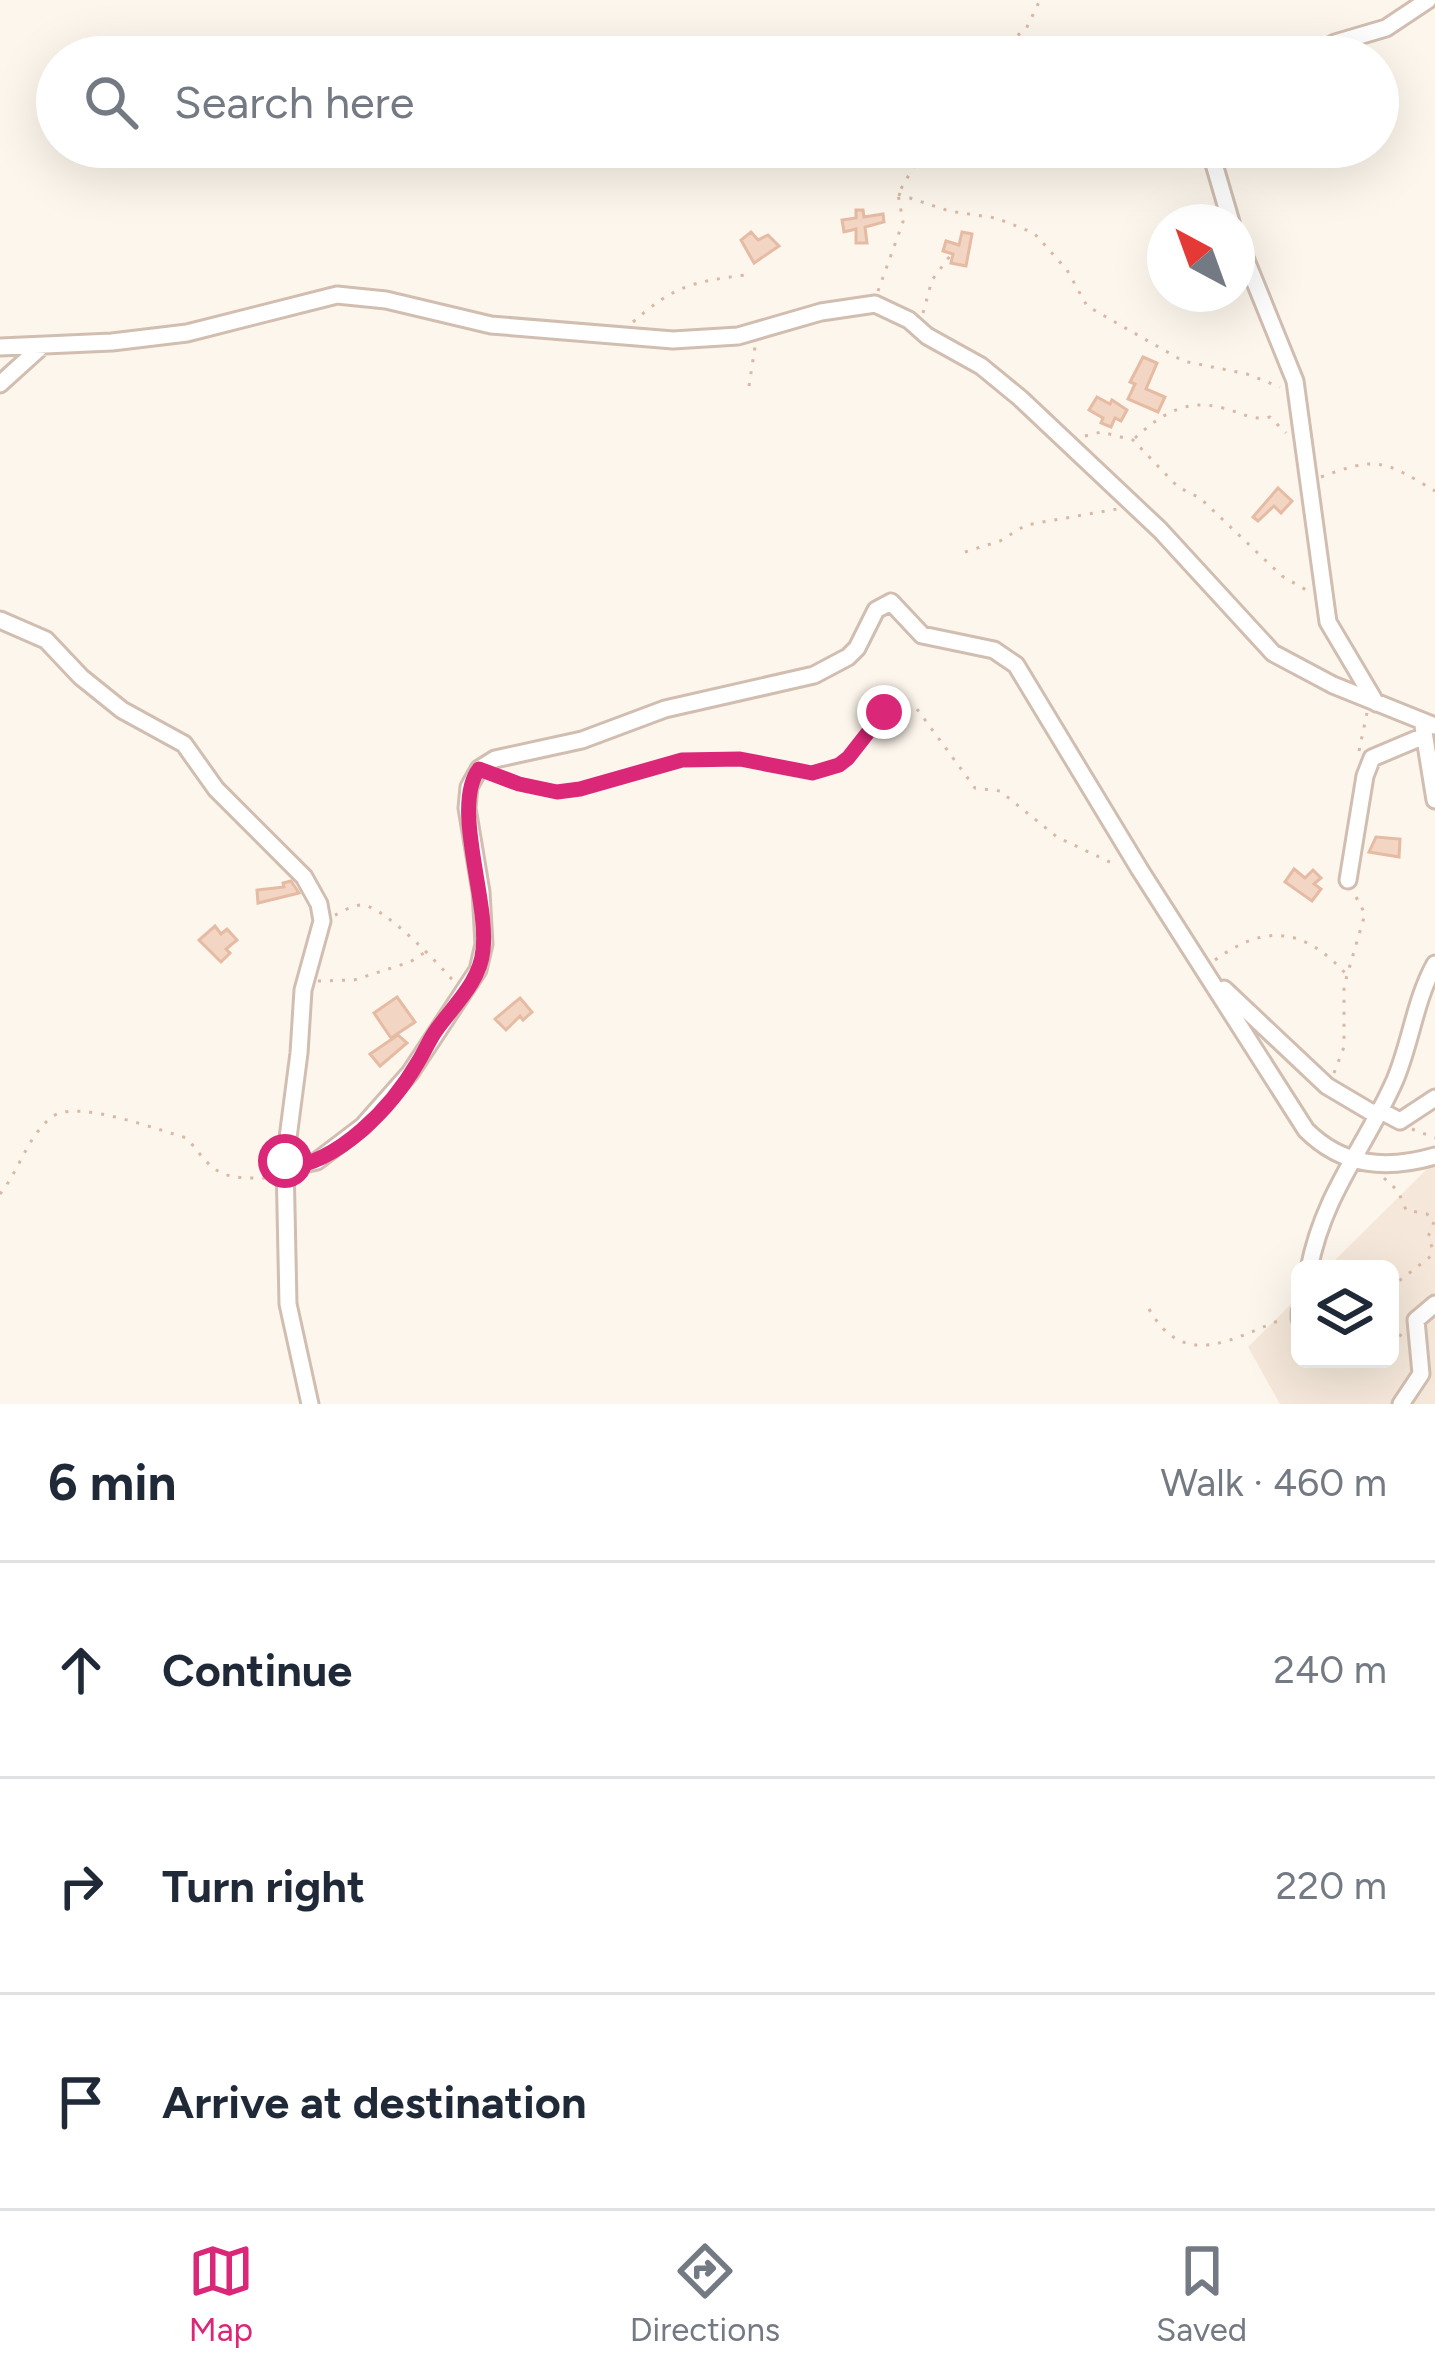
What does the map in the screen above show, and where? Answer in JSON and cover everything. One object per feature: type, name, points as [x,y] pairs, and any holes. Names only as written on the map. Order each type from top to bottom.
[{"type":"street","points":[[1359,36],[1386,28],[1428,0]]},
{"type":"street","points":[[1215,168],[1226,204]]},
{"type":"street","points":[[1255,281],[1298,396],[1328,622],[1372,701]]},
{"type":"street","points":[[0,347],[187,333],[338,296],[386,300],[491,325],[692,340],[737,336],[821,312],[875,304],[992,374],[1160,530],[1273,653],[1427,728]]},
{"type":"street","points":[[0,384],[42,346]]},
{"type":"street","points":[[285,1173],[317,1161],[363,1126],[401,1085],[478,970],[484,944],[481,892],[467,808],[469,787],[479,769],[495,760],[581,740],[664,709],[814,675],[848,657],[876,610],[891,602],[922,635],[994,650],[1016,665],[1140,871],[1306,1130],[1328,1149],[1376,1166],[1435,1156]]},
{"type":"street","points":[[0,620],[46,640],[122,710],[184,744],[216,789],[304,877],[316,895],[322,921],[304,981],[285,1173],[288,1304],[310,1404]]},
{"type":"street","points":[[1348,880],[1368,766],[1377,755],[1427,728]]},
{"type":"street","points":[[1427,728],[1435,800]]},
{"type":"street","points":[[1312,1260],[1326,1208],[1401,1066],[1424,984],[1435,964]]},
{"type":"street","points":[[1206,972],[1327,1086],[1400,1121],[1435,1098]]},
{"type":"street","points":[[1401,1404],[1421,1373],[1416,1320],[1435,1304]]},
{"type":"path","points":[[1016,36],[1026,28],[1040,0]]},
{"type":"path","points":[[875,304],[903,222],[898,194],[913,168]]},
{"type":"path","points":[[898,194],[949,211],[996,218],[1034,233],[1067,270],[1087,306],[1183,361],[1247,374],[1298,396]]},
{"type":"path","points":[[915,325],[932,280],[950,256]]},
{"type":"path","points":[[620,336],[677,290],[704,278],[746,274]]},
{"type":"path","points":[[749,386],[753,350],[763,328]]},
{"type":"path","points":[[1133,440],[1179,407],[1214,406],[1255,420],[1272,418],[1305,451]]},
{"type":"path","points":[[1068,445],[1102,432],[1133,440],[1178,487],[1199,498],[1282,576],[1325,598]]},
{"type":"path","points":[[1309,482],[1365,461],[1402,472],[1435,491]]},
{"type":"path","points":[[965,552],[1000,541],[1026,525],[1132,504]]},
{"type":"path","points":[[1368,766],[1359,758],[1372,701]]},
{"type":"path","points":[[479,769],[557,792],[682,760],[740,759],[812,773],[839,765],[884,712],[901,704],[917,709],[975,788],[1000,791],[1057,837],[1115,866],[1140,871]]},
{"type":"path","points":[[1327,1086],[1344,1047],[1341,1000],[1365,914],[1348,880]]},
{"type":"path","points":[[322,921],[355,906],[367,906],[428,951],[464,994]]},
{"type":"path","points":[[1206,972],[1243,941],[1271,933],[1321,948],[1346,974]]},
{"type":"path","points":[[304,981],[354,980],[405,964],[428,951]]},
{"type":"path","points":[[0,1194],[51,1117],[66,1112],[123,1118],[188,1138],[206,1164],[229,1176],[285,1173]]},
{"type":"path","points":[[1376,1166],[1398,1191],[1406,1210],[1435,1221],[1428,1237],[1435,1253],[1399,1281]]},
{"type":"path","points":[[1149,1310],[1176,1341],[1199,1347],[1291,1317]]},
{"type":"shaded area","points":[[1430,1166],[1435,1168],[1435,1404],[1280,1404],[1248,1347],[1291,1304],[1291,1368],[1399,1368],[1399,1260],[1335,1260]]},
{"type":"building","points":[[856,210],[863,210],[864,217],[883,214],[884,222],[865,227],[867,243],[856,243],[856,229],[844,232],[842,220],[856,218]]},
{"type":"building","points":[[751,232],[758,240],[768,235],[779,246],[754,263],[741,240]]},
{"type":"building","points":[[962,232],[972,234],[966,266],[951,263],[953,254],[943,251],[946,241],[959,245]]},
{"type":"building","points":[[1143,357],[1157,363],[1146,389],[1165,397],[1158,412],[1128,399],[1135,384],[1130,382]]},
{"type":"building","points":[[1097,397],[1127,410],[1121,421],[1115,418],[1111,427],[1101,423],[1103,418],[1089,410]]},
{"type":"building","points":[[1278,488],[1292,501],[1281,513],[1274,506],[1258,521],[1253,517]]},
{"type":"building","points":[[1376,837],[1400,839],[1399,857],[1369,852]]},
{"type":"building","points":[[1294,869],[1305,878],[1313,870],[1321,878],[1314,884],[1321,889],[1312,901],[1285,882]]},
{"type":"building","points":[[291,881],[299,893],[258,903],[257,890],[284,887],[283,883]]},
{"type":"building","points":[[215,926],[221,934],[227,929],[237,940],[226,949],[230,953],[221,962],[199,940]]},
{"type":"building","points":[[397,997],[415,1022],[391,1038],[374,1013]]},
{"type":"building","points":[[520,998],[532,1012],[506,1030],[495,1019]]},
{"type":"building","points":[[398,1035],[407,1043],[380,1066],[370,1054]]},
{"type":"route","points":[[285,1161],[285,1168],[317,1161],[363,1126],[419,1061],[478,970],[484,944],[481,892],[467,808],[469,787],[479,769],[557,792],[682,760],[740,759],[812,773],[848,758],[884,712]]}]
